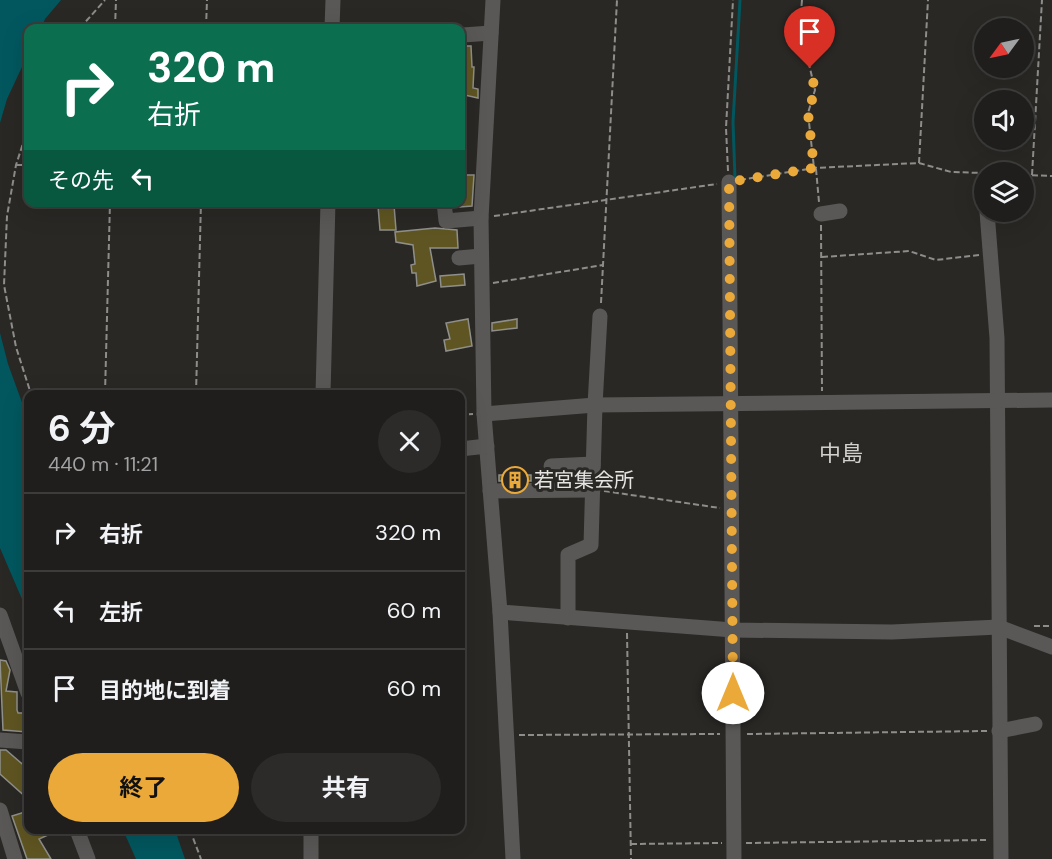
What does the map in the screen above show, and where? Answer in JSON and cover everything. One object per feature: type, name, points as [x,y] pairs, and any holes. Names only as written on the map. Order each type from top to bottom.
[{"type":"street","points":[[332,24],[333,0]]},
{"type":"street","points":[[493,0],[480,218],[484,414],[500,612],[513,859]]},
{"type":"street","points":[[465,35],[491,33]]},
{"type":"street","points":[[729,182],[735,859]]},
{"type":"street","points":[[323,390],[328,207]]},
{"type":"street","points":[[445,207],[446,221],[480,218]]},
{"type":"street","points":[[821,214],[840,211]]},
{"type":"street","points":[[988,222],[997,338],[1001,859]]},
{"type":"street","points":[[459,258],[481,256]]},
{"type":"street","points":[[568,618],[568,555],[591,545],[600,316]]},
{"type":"street","points":[[484,414],[595,405],[1052,400]]},
{"type":"street","points":[[465,448],[487,446]]},
{"type":"street","points":[[551,466],[593,464]]},
{"type":"street","points":[[490,491],[593,490]]},
{"type":"street","points":[[500,612],[733,630],[892,632],[999,627],[1052,647]]},
{"type":"street","points":[[0,615],[24,682]]},
{"type":"street","points":[[999,731],[1035,723]]},
{"type":"street","points":[[0,740],[24,742]]},
{"type":"street","points":[[0,810],[9,851]]},
{"type":"street","points":[[79,834],[88,859]]},
{"type":"street","points":[[311,834],[311,859]]},
{"type":"path","points":[[84,24],[105,0]]},
{"type":"path","points":[[115,24],[116,0]]},
{"type":"path","points":[[206,24],[207,0]]},
{"type":"path","points":[[600,316],[617,0]]},
{"type":"path","points":[[729,182],[726,128],[733,0]]},
{"type":"path","points":[[802,0],[800,25],[815,90],[808,113],[814,168]]},
{"type":"path","points":[[919,163],[928,0]]},
{"type":"path","points":[[1033,162],[1042,0]]},
{"type":"path","points":[[24,140],[16,165],[7,216],[4,285],[16,347],[31,390]]},
{"type":"path","points":[[480,218],[814,168],[919,163],[951,172],[974,173]]},
{"type":"path","points":[[16,165],[24,165]]},
{"type":"path","points":[[1034,175],[1052,176]]},
{"type":"path","points":[[105,390],[110,207]]},
{"type":"path","points":[[196,390],[201,207]]},
{"type":"path","points":[[822,402],[822,257],[909,251],[936,260],[990,254]]},
{"type":"path","points":[[482,285],[603,265]]},
{"type":"path","points":[[593,490],[731,510]]},
{"type":"path","points":[[627,621],[631,859]]},
{"type":"path","points":[[507,735],[999,731]]},
{"type":"path","points":[[192,834],[201,859]]},
{"type":"path","points":[[631,843],[1001,840]]},
{"type":"water","points":[[0,0],[61,0],[43,24],[24,24],[24,63],[7,99],[0,123]]},
{"type":"water","points":[[0,333],[8,364],[24,408],[24,604],[0,548]]},
{"type":"water","points":[[125,834],[176,834],[185,859],[136,859]]},
{"type":"building","points":[[465,46],[471,46],[472,67],[474,67],[473,88],[478,89],[478,98],[465,95]]},
{"type":"building","points":[[465,175],[474,175],[472,206],[465,207]]},
{"type":"building","points":[[378,207],[394,207],[396,230],[380,230]]},
{"type":"building","points":[[435,228],[457,230],[458,248],[430,248],[436,281],[417,286],[416,273],[412,273],[411,265],[415,264],[413,245],[396,242],[395,232]]},
{"type":"building","points":[[464,274],[465,285],[441,287],[440,276]]},
{"type":"building","points":[[468,319],[472,346],[446,351],[444,340],[450,339],[446,323]]},
{"type":"building","points":[[517,319],[517,328],[492,331],[492,323]]},
{"type":"building","points":[[499,475],[531,475],[531,481],[499,481]]},
{"type":"building","points":[[0,660],[6,661],[10,670],[6,691],[17,692],[18,713],[24,713],[24,732],[3,730]]},
{"type":"building","points":[[0,750],[6,750],[24,766],[24,795],[0,774]]},
{"type":"building","points":[[24,812],[24,834],[50,834],[39,839],[51,859],[27,859],[12,816]]},
{"type":"waterway","points":[[735,179],[733,122],[740,0]]},
{"type":"place","name":"若宮集会所","points":[[515,480]]},
{"type":"district","name":"中島","points":[[841,453]]},
{"type":"route","points":[[733,693],[729,182],[814,168],[808,113],[815,90],[810,68]]}]
